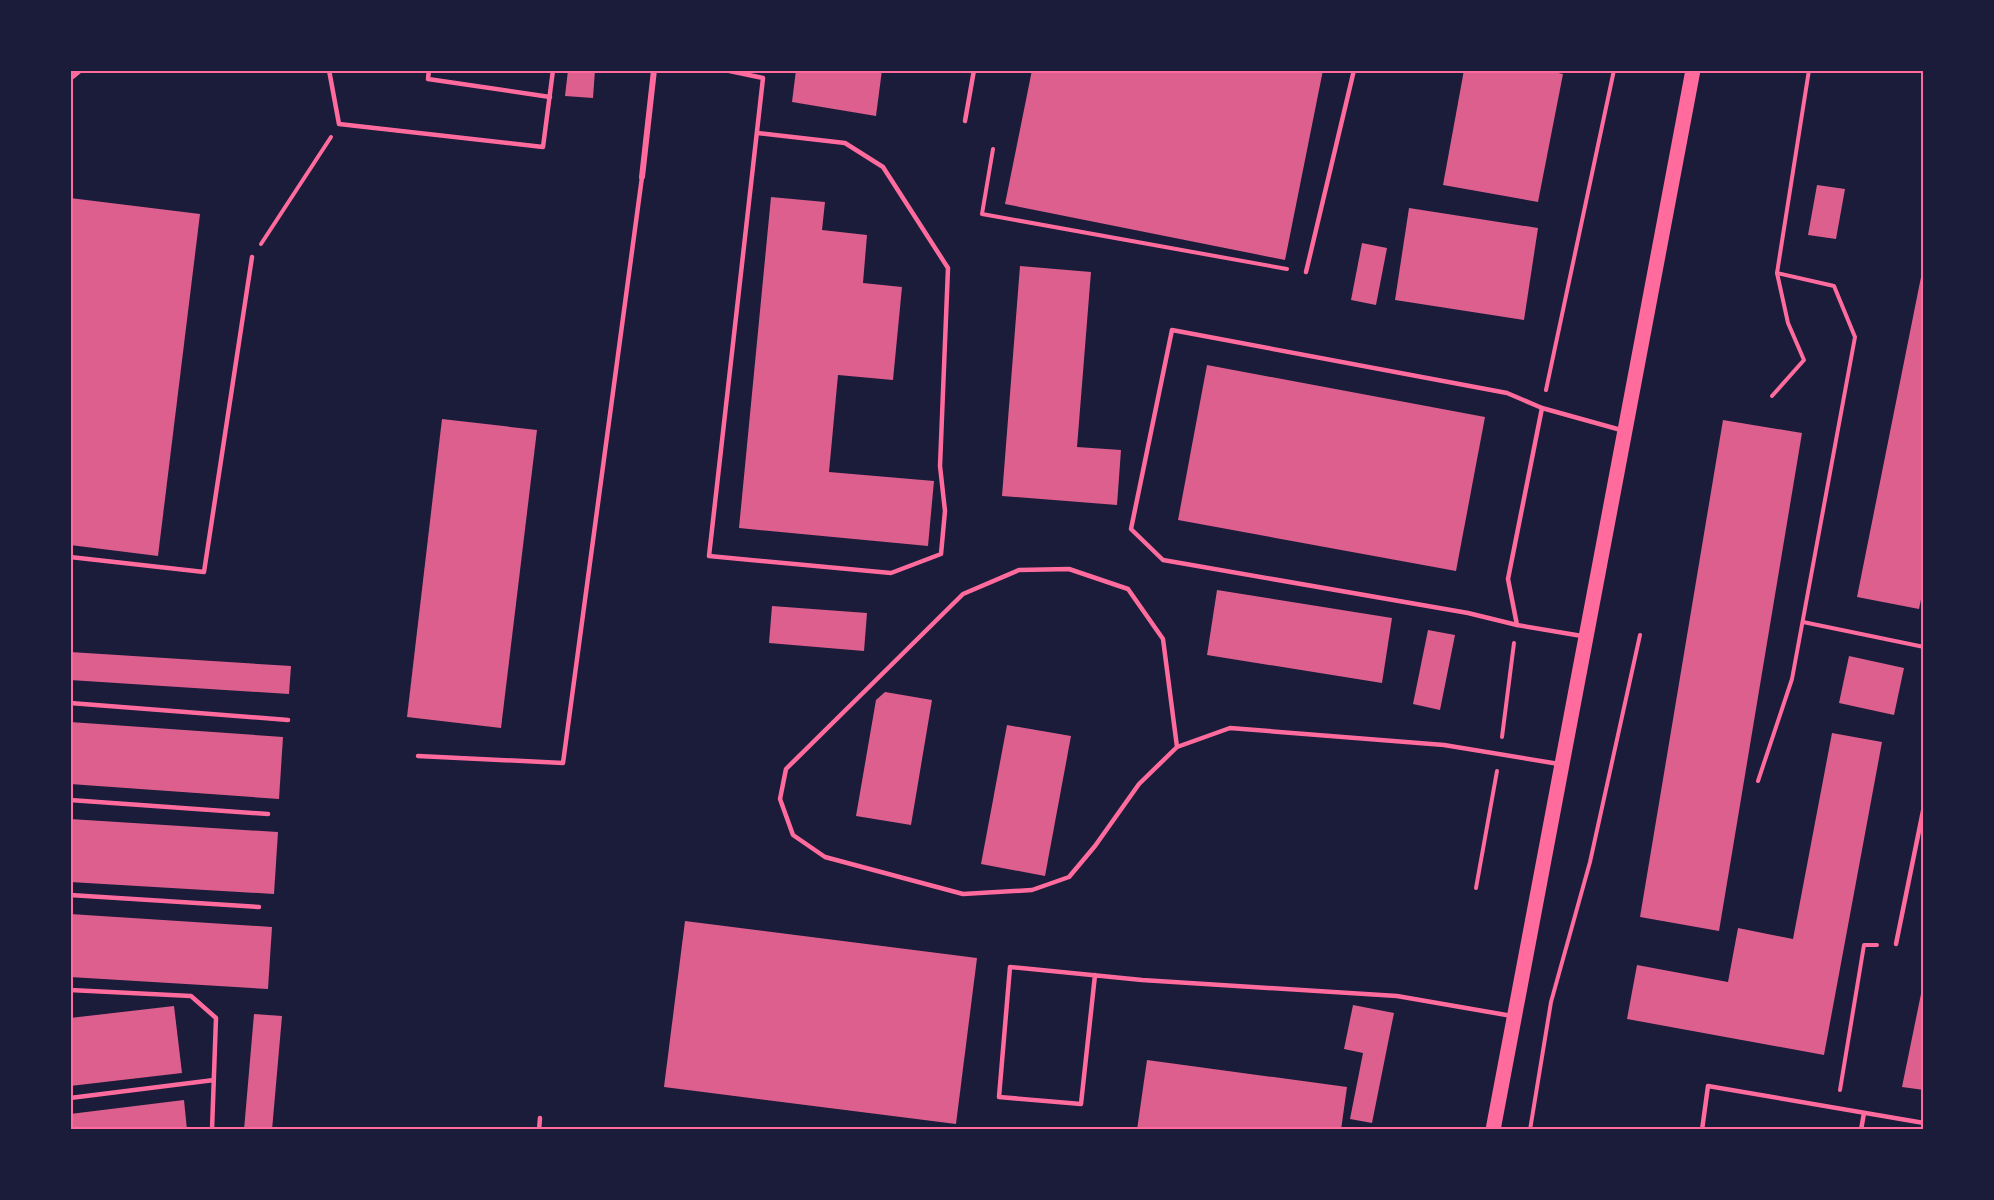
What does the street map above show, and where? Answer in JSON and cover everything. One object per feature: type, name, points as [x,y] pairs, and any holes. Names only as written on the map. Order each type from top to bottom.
[{"type":"main road","points":[[1494,1130],[1693,70]]},
{"type":"street","points":[[642,177],[654,70]]},
{"type":"lane","points":[[70,80],[81,70]]},
{"type":"lane","points":[[329,70],[339,124],[543,147],[553,70]]},
{"type":"lane","points":[[429,70],[428,79],[549,97]]},
{"type":"lane","points":[[725,70],[763,78],[710,556],[891,573],[941,554],[945,511],[940,466],[948,268],[883,167],[845,143],[757,133]]},
{"type":"lane","points":[[965,121],[974,70]]},
{"type":"lane","points":[[1306,272],[1354,70]]},
{"type":"lane","points":[[418,756],[520,763],[563,763],[642,177]]},
{"type":"lane","points":[[70,557],[204,572],[252,257]]},
{"type":"lane","points":[[1585,636],[1516,625],[1468,613],[1162,560],[1131,529],[1172,330],[1507,393],[1542,408],[1624,430]]},
{"type":"lane","points":[[1516,625],[1508,579],[1542,408]]},
{"type":"lane","points":[[1177,747],[1163,639],[1128,589],[1069,569],[1020,570],[963,594],[786,769],[780,799],[793,835],[825,857],[963,894],[1032,890],[1069,877],[1095,846],[1139,784],[1177,747],[1230,728],[1444,745],[1562,764]]},
{"type":"lane","points":[[70,703],[288,720]]},
{"type":"lane","points":[[70,800],[268,814]]},
{"type":"lane","points":[[1896,944],[1923,806]]},
{"type":"lane","points":[[70,895],[259,907]]},
{"type":"lane","points":[[1095,975],[1081,1104],[999,1097],[1010,967],[1095,975],[1142,980],[1397,996],[1515,1017]]},
{"type":"lane","points":[[70,990],[191,996],[216,1018],[212,1130]]},
{"type":"lane","points":[[70,1098],[214,1080]]},
{"type":"lane","points":[[1702,1130],[1708,1086],[1923,1123]]},
{"type":"lane","points":[[1861,1130],[1864,1113]]},
{"type":"lane","points":[[539,1130],[540,1119]]},
{"type":"path","points":[[1542,408],[1614,70]]},
{"type":"path","points":[[1772,396],[1804,360],[1788,323],[1777,273],[1809,70]]},
{"type":"path","points":[[252,257],[339,124]]},
{"type":"path","points":[[993,149],[982,214],[1306,272]]},
{"type":"path","points":[[1758,781],[1792,680],[1855,337],[1834,286],[1777,273]]},
{"type":"path","points":[[1803,622],[1923,647]]},
{"type":"path","points":[[1530,1130],[1551,1002],[1590,862],[1640,635]]},
{"type":"path","points":[[1837,1108],[1864,945],[1896,944]]},
{"type":"building","points":[[568,70],[595,70],[593,98],[565,96]]},
{"type":"building","points":[[796,70],[882,70],[876,116],[792,102]]},
{"type":"building","points":[[1032,70],[1323,70],[1285,260],[1005,204]]},
{"type":"building","points":[[1464,70],[1544,70],[1563,74],[1538,202],[1443,185]]},
{"type":"building","points":[[1817,185],[1845,189],[1836,239],[1808,235]]},
{"type":"building","points":[[771,197],[825,202],[822,230],[867,235],[863,283],[902,287],[893,380],[838,375],[829,472],[934,481],[928,546],[739,528]]},
{"type":"building","points":[[70,198],[200,214],[158,556],[70,545]]},
{"type":"building","points":[[1409,208],[1538,228],[1524,320],[1395,300]]},
{"type":"building","points":[[1362,243],[1387,248],[1376,305],[1351,300]]},
{"type":"building","points":[[1020,266],[1091,272],[1077,447],[1121,450],[1117,505],[1002,496]]},
{"type":"building","points":[[1922,272],[1924,585],[1919,609],[1857,597]]},
{"type":"building","points":[[1207,365],[1485,417],[1456,571],[1178,520]]},
{"type":"building","points":[[442,419],[537,430],[501,728],[407,717]]},
{"type":"building","points":[[1723,420],[1802,433],[1719,931],[1640,917]]},
{"type":"building","points":[[1217,590],[1392,618],[1382,683],[1207,655]]},
{"type":"building","points":[[772,606],[867,613],[864,651],[769,643]]},
{"type":"building","points":[[1428,630],[1455,635],[1440,710],[1413,704]]},
{"type":"building","points":[[70,652],[291,666],[289,694],[70,680]]},
{"type":"building","points":[[1849,656],[1904,668],[1894,715],[1839,703]]},
{"type":"building","points":[[885,692],[932,700],[911,825],[856,816],[876,700]]},
{"type":"building","points":[[70,722],[283,737],[279,799],[70,784]]},
{"type":"building","points":[[1007,725],[1071,736],[1045,876],[981,864]]},
{"type":"building","points":[[1832,733],[1882,742],[1824,1055],[1627,1019],[1637,965],[1728,982],[1738,928],[1793,939]]},
{"type":"building","points":[[70,819],[278,832],[274,894],[70,882]]},
{"type":"building","points":[[70,914],[272,927],[268,989],[70,977]]},
{"type":"building","points":[[685,921],[977,958],[956,1124],[664,1087]]},
{"type":"building","points":[[1922,989],[1924,989],[1924,1090],[1902,1087]]},
{"type":"building","points":[[1353,1005],[1394,1013],[1372,1123],[1350,1119],[1363,1053],[1344,1049]]},
{"type":"building","points":[[174,1006],[182,1073],[70,1086],[70,1018]]},
{"type":"building","points":[[254,1014],[282,1016],[272,1130],[244,1130]]},
{"type":"building","points":[[1147,1060],[1347,1087],[1341,1130],[1137,1130]]},
{"type":"building","points":[[184,1100],[187,1130],[70,1130],[70,1114]]}]
